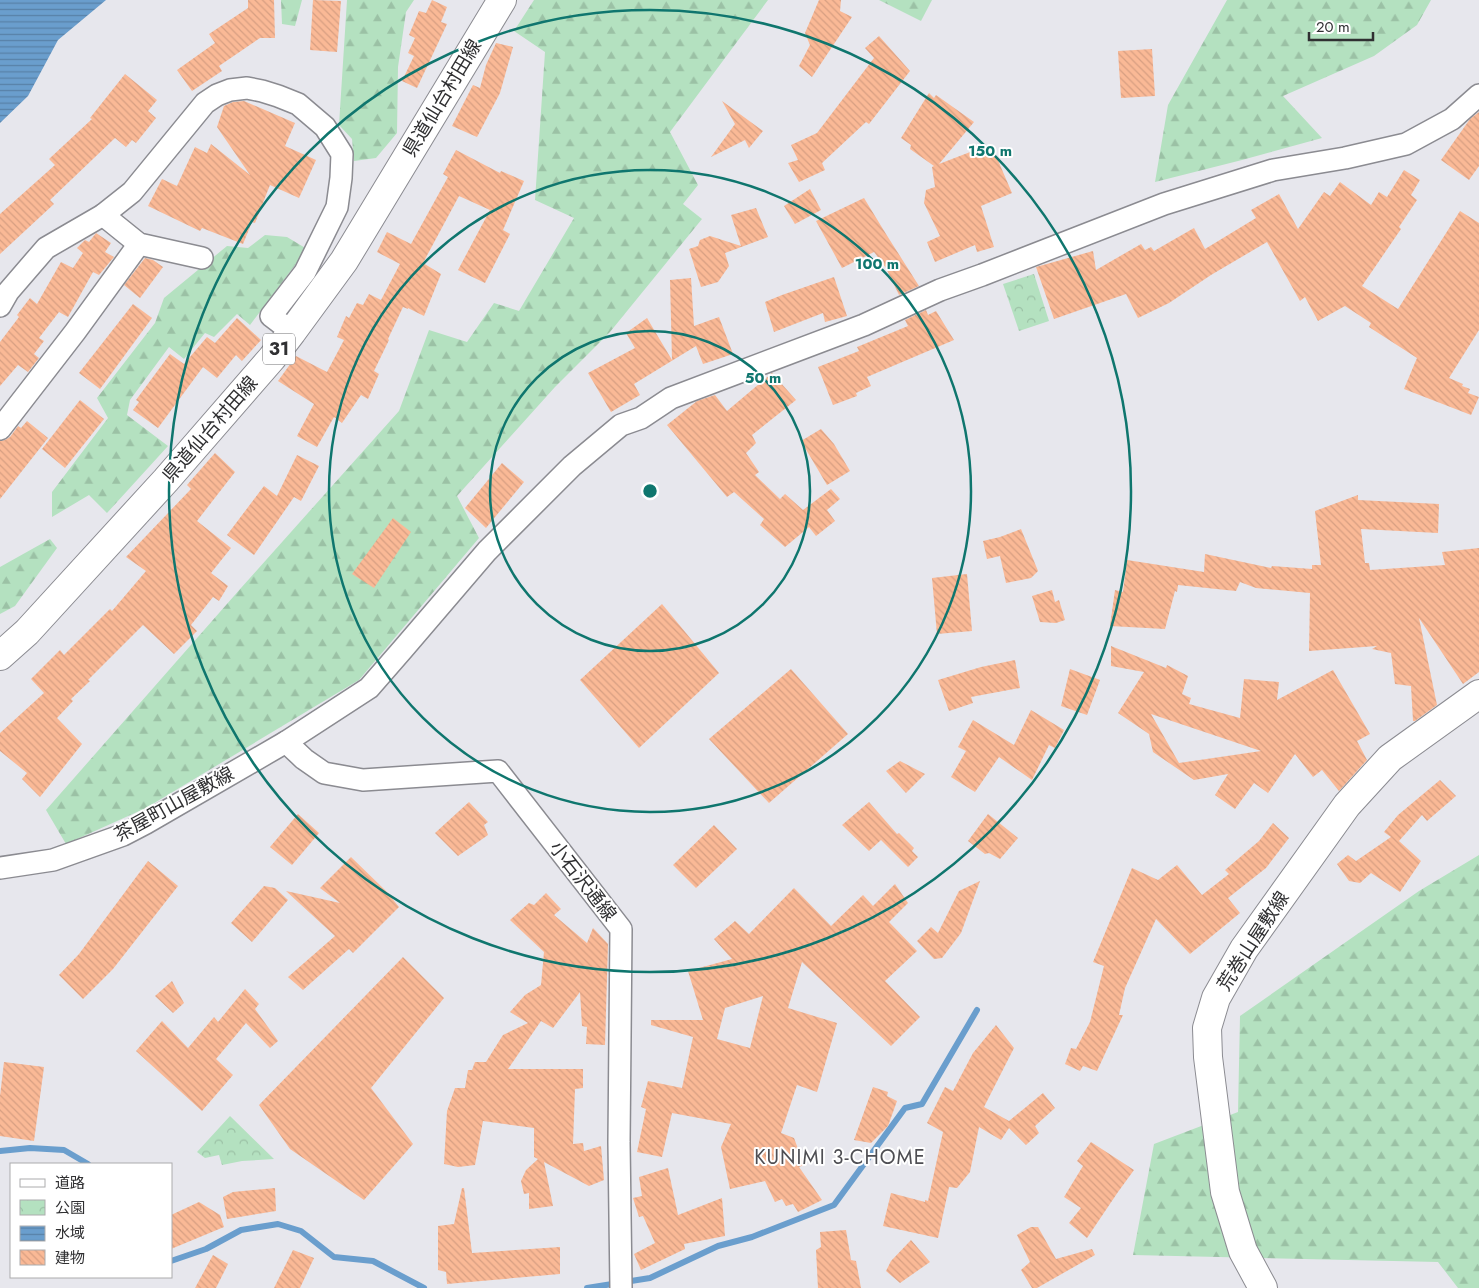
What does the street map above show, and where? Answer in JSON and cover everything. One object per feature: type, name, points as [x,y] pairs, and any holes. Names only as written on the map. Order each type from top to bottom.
[{"type":"main road","name":"県道仙台村田線","points":[[0,656],[32,626],[166,480],[272,358],[292,332],[344,261],[502,0]]},
{"type":"main road","name":"荒巻山屋敷線","points":[[1263,1288],[1243,1251],[1225,1192],[1208,1057],[1207,1028],[1216,998],[1244,949],[1347,805],[1390,758],[1479,694]]},
{"type":"street","points":[[0,306],[8,292],[46,248],[103,216],[132,192],[205,103],[217,95],[230,90],[247,88],[262,91],[298,104],[324,127],[342,154],[342,178],[337,208],[305,272],[271,316],[292,332]]},
{"type":"street","name":"茶屋町山屋敷線","points":[[0,868],[52,860],[123,835],[286,742],[369,688],[487,551],[572,466],[621,425],[641,418],[671,398],[864,325],[940,290],[1164,204],[1272,170],[1345,158],[1406,144],[1452,119],[1479,95]]},
{"type":"street","points":[[103,216],[139,244],[202,258]]},
{"type":"street","points":[[0,429],[75,332],[139,244]]},
{"type":"street","name":"小石沢通線","points":[[286,742],[304,759],[324,773],[363,780],[498,771],[621,929],[619,1142],[622,1288]]},
{"type":"green space","points":[[281,0],[302,0],[295,26],[282,24]]},
{"type":"green space","points":[[347,0],[414,0],[406,12],[398,67],[397,133],[376,158],[354,161],[352,139],[339,125]]},
{"type":"green space","points":[[534,0],[768,0],[670,132],[698,185],[683,204],[702,219],[610,332],[555,387],[457,496],[479,538],[359,680],[146,808],[66,844],[46,810],[399,411],[429,330],[467,342],[494,303],[519,311],[574,218],[535,200],[545,52],[514,31]]},
{"type":"green space","points":[[879,0],[932,0],[921,21]]},
{"type":"green space","points":[[1227,0],[1431,0],[1417,25],[1374,56],[1283,96],[1322,138],[1155,182],[1168,105]]},
{"type":"green space","points":[[265,235],[287,237],[307,249],[250,325],[237,314],[214,337],[205,333],[184,359],[169,347],[130,400],[127,415],[168,446],[107,513],[89,495],[52,517],[52,492],[108,418],[97,398],[155,323],[164,298],[227,246],[248,248]]},
{"type":"green space","points":[[1034,274],[1049,321],[1019,331],[1003,284]]},
{"type":"green space","points":[[50,539],[57,548],[15,606],[0,614],[0,567]]},
{"type":"green space","points":[[1479,855],[1479,1288],[1458,1288],[1438,1262],[1133,1255],[1154,1144],[1238,1112],[1240,1016],[1419,891]]},
{"type":"green space","points":[[230,1116],[274,1159],[242,1161],[222,1165],[219,1155],[205,1158],[197,1152]]},
{"type":"water","points":[[0,0],[106,0],[58,40],[28,96],[0,123]]},
{"type":"building","points":[[248,0],[274,0],[275,38],[260,38],[219,66],[222,71],[192,91],[177,70],[215,43],[209,34],[248,8]]},
{"type":"building","points":[[313,0],[341,1],[337,52],[310,50]]},
{"type":"building","points":[[432,0],[447,7],[441,22],[447,24],[417,88],[402,81],[414,56],[408,53],[415,38],[409,35],[419,11],[426,13]]},
{"type":"building","points":[[819,0],[841,0],[840,11],[852,17],[812,77],[799,66],[810,45],[805,33]]},
{"type":"building","points":[[879,36],[910,71],[869,124],[866,122],[822,163],[825,170],[799,182],[788,163],[798,160],[791,145],[817,133],[874,58],[865,48]]},
{"type":"building","points":[[496,43],[513,47],[500,93],[477,137],[452,126],[473,85],[480,88],[486,65]]},
{"type":"building","points":[[1152,49],[1155,96],[1121,98],[1118,51]]},
{"type":"building","points":[[125,74],[157,100],[148,111],[156,118],[136,143],[132,140],[126,147],[115,138],[50,200],[54,204],[0,254],[0,214],[55,165],[49,159],[92,119],[90,118]]},
{"type":"building","points":[[929,93],[934,98],[936,95],[974,122],[939,164],[991,144],[1012,193],[981,206],[994,247],[977,252],[975,245],[935,262],[927,242],[940,236],[924,203],[926,190],[935,187],[932,167],[934,166],[910,149],[911,145],[901,138]]},
{"type":"building","points":[[244,101],[295,123],[285,146],[316,160],[299,198],[270,185],[255,223],[252,222],[243,244],[202,228],[200,231],[148,206],[162,179],[177,186],[195,147],[207,153],[211,144],[250,175],[217,127],[224,106],[233,102]]},
{"type":"building","points":[[722,101],[763,131],[749,148],[745,140],[711,157],[735,124]]},
{"type":"building","points":[[1479,112],[1479,166],[1469,180],[1441,160],[1470,119]]},
{"type":"building","points":[[456,150],[500,173],[501,171],[524,181],[503,230],[510,234],[485,283],[458,270],[490,210],[459,196],[423,263],[441,274],[424,316],[403,307],[374,371],[379,374],[368,399],[361,395],[342,423],[334,417],[317,447],[297,436],[314,404],[278,381],[296,356],[327,372],[344,340],[337,337],[346,316],[349,318],[357,303],[363,305],[369,294],[381,300],[400,264],[377,252],[387,232],[411,244],[448,177],[443,174]]},
{"type":"building","points":[[1404,170],[1420,180],[1411,195],[1417,200],[1399,227],[1401,229],[1362,286],[1398,309],[1460,211],[1479,223],[1479,330],[1449,378],[1470,389],[1468,393],[1479,397],[1471,415],[1404,389],[1417,358],[1369,327],[1371,323],[1345,306],[1318,321],[1305,297],[1300,301],[1267,242],[1211,275],[1169,303],[1138,318],[1126,294],[1054,319],[1036,267],[1093,251],[1096,270],[1141,244],[1145,250],[1151,247],[1154,251],[1194,228],[1205,249],[1256,218],[1251,210],[1279,194],[1298,229],[1324,192],[1330,196],[1340,182],[1371,205],[1379,192],[1387,197]]},
{"type":"building","points":[[810,189],[821,210],[795,224],[784,206]]},
{"type":"building","points":[[864,198],[919,286],[899,295],[886,268],[874,252],[842,268],[816,221]]},
{"type":"building","points":[[756,208],[768,237],[725,253],[729,266],[718,282],[701,287],[689,249],[698,246],[700,240],[710,236],[741,246],[731,215]]},
{"type":"building","points":[[96,233],[111,243],[105,252],[114,257],[99,275],[93,272],[68,317],[59,312],[39,338],[44,341],[34,354],[39,358],[28,372],[18,365],[0,386],[0,342],[19,317],[17,315],[30,298],[37,304],[61,262],[73,268],[83,253],[77,248],[85,240],[89,242]]},
{"type":"building","points":[[145,258],[153,260],[163,267],[140,298],[124,285]]},
{"type":"building","points":[[834,277],[847,316],[825,322],[823,313],[774,332],[765,302]]},
{"type":"building","points":[[691,278],[694,326],[719,317],[733,354],[703,364],[696,346],[634,384],[640,395],[611,412],[588,373],[635,348],[626,333],[647,318],[672,360],[670,280]]},
{"type":"building","points":[[133,304],[152,318],[100,389],[79,373]]},
{"type":"building","points":[[926,310],[928,315],[936,311],[954,340],[867,377],[871,386],[856,393],[857,396],[833,405],[818,367],[859,351],[857,347],[908,326],[905,320]]},
{"type":"building","points":[[237,318],[261,340],[242,361],[236,355],[217,378],[203,367],[158,428],[133,410],[139,402],[136,400],[170,354],[184,364],[207,337],[215,343]]},
{"type":"building","points":[[772,373],[796,400],[752,435],[756,443],[746,453],[759,472],[755,475],[780,499],[785,494],[803,510],[831,489],[840,499],[827,510],[835,521],[816,536],[809,527],[785,547],[760,525],[764,519],[734,492],[727,497],[667,425],[697,401],[715,395],[727,411]]},
{"type":"building","points":[[80,400],[104,419],[65,468],[42,449]]},
{"type":"building","points":[[27,421],[48,438],[0,499],[0,441],[10,437],[18,426],[21,428]]},
{"type":"building","points":[[821,429],[834,444],[850,471],[827,485],[801,441]]},
{"type":"building","points":[[215,453],[235,472],[197,521],[231,548],[211,573],[228,586],[219,601],[213,597],[191,625],[197,631],[174,654],[143,625],[71,699],[73,701],[57,718],[82,744],[40,797],[22,779],[27,773],[0,751],[0,733],[44,693],[31,679],[60,650],[64,655],[110,609],[112,611],[146,571],[126,557],[191,489],[187,485]]},
{"type":"building","points":[[297,455],[319,466],[301,501],[294,497],[254,555],[227,535],[264,486],[277,496]]},
{"type":"building","points":[[502,463],[524,482],[486,528],[465,508]]},
{"type":"building","points":[[1358,495],[1358,500],[1439,504],[1438,533],[1361,529],[1365,563],[1369,563],[1370,570],[1445,565],[1442,552],[1479,548],[1479,672],[1463,684],[1419,618],[1437,705],[1415,721],[1413,721],[1411,686],[1395,684],[1391,653],[1372,649],[1377,646],[1309,651],[1310,593],[1256,588],[1240,582],[1236,591],[1178,585],[1165,629],[1110,626],[1115,590],[1123,592],[1127,560],[1204,572],[1205,554],[1271,568],[1272,566],[1312,569],[1312,565],[1321,565],[1315,511]]},
{"type":"building","points":[[393,518],[411,532],[374,588],[352,574]]},
{"type":"building","points":[[1021,529],[1038,571],[1031,578],[1006,583],[1000,556],[987,559],[983,541]]},
{"type":"building","points":[[967,574],[972,631],[937,634],[932,578]]},
{"type":"building","points":[[1052,590],[1055,602],[1059,600],[1065,620],[1056,623],[1040,622],[1032,596]]},
{"type":"building","points":[[662,604],[719,673],[639,748],[580,680]]},
{"type":"building","points":[[1111,646],[1166,668],[1167,665],[1188,676],[1182,694],[1191,698],[1189,704],[1240,718],[1244,679],[1279,682],[1277,700],[1333,670],[1370,734],[1357,741],[1367,760],[1339,791],[1322,770],[1313,777],[1295,754],[1268,793],[1254,783],[1235,809],[1215,795],[1228,774],[1194,780],[1153,752],[1149,734],[1118,713],[1144,672],[1111,666]],"holes":[[[1151,714],[1261,751],[1179,763]]]},
{"type":"building","points":[[1015,660],[1020,688],[971,697],[973,703],[949,711],[938,680],[981,667]]},
{"type":"building","points":[[791,669],[848,734],[769,803],[709,739]]},
{"type":"building","points":[[1070,669],[1100,680],[1087,715],[1061,706]]},
{"type":"building","points":[[1031,710],[1064,730],[1055,748],[1049,745],[1032,780],[999,757],[975,792],[951,777],[966,751],[958,747],[973,720],[1014,745]]},
{"type":"building","points":[[900,761],[925,774],[906,793],[886,771]]},
{"type":"building","points":[[1440,780],[1456,796],[1427,821],[1422,815],[1399,841],[1421,861],[1400,892],[1371,873],[1360,883],[1349,881],[1337,864],[1348,855],[1356,861],[1391,837],[1384,832],[1398,815]]},
{"type":"building","points":[[469,802],[488,822],[484,825],[488,835],[458,856],[435,833]]},
{"type":"building","points":[[869,802],[897,834],[899,833],[914,848],[912,851],[918,857],[908,867],[881,840],[869,851],[842,825]]},
{"type":"building","points":[[298,814],[319,833],[292,865],[270,847]]},
{"type":"building","points":[[988,814],[1018,838],[1000,859],[989,853],[985,854],[968,841]]},
{"type":"building","points":[[1273,823],[1289,838],[1266,868],[1228,898],[1240,913],[1190,954],[1156,919],[1125,988],[1119,1015],[1123,1015],[1097,1071],[1083,1066],[1080,1071],[1065,1064],[1071,1048],[1076,1049],[1090,1022],[1104,966],[1093,962],[1132,868],[1158,880],[1177,865],[1202,895],[1229,874],[1225,870],[1259,841]]},
{"type":"building","points":[[714,825],[737,849],[696,888],[673,865]]},
{"type":"building","points":[[351,857],[386,891],[399,907],[353,953],[349,949],[303,990],[288,977],[335,936],[286,891],[340,903],[320,888]]},
{"type":"building","points":[[148,861],[178,886],[113,969],[83,999],[59,975],[79,954]]},
{"type":"building","points":[[980,881],[961,933],[942,958],[934,959],[917,941],[931,927],[938,933],[959,891]]},
{"type":"building","points":[[895,884],[908,903],[889,922],[917,951],[885,981],[920,1017],[891,1046],[802,962],[788,1008],[837,1023],[817,1092],[797,1085],[781,1133],[794,1138],[804,1165],[799,1167],[822,1200],[798,1212],[793,1204],[786,1206],[782,1199],[775,1202],[765,1181],[730,1189],[721,1147],[731,1124],[672,1113],[662,1157],[637,1152],[646,1109],[641,1107],[648,1081],[682,1088],[693,1037],[651,1025],[651,1020],[703,1020],[688,971],[732,959],[714,939],[735,921],[749,934],[794,888],[831,926],[863,895],[873,906]],"holes":[[[763,996],[750,1048],[717,1039],[725,1008]]]},
{"type":"building","points":[[264,886],[275,888],[288,900],[252,942],[231,923]]},
{"type":"building","points":[[546,893],[561,909],[554,915],[587,943],[593,928],[608,944],[605,1045],[586,1044],[587,1027],[582,1026],[580,992],[553,1028],[541,1021],[508,1069],[583,1069],[583,1088],[575,1089],[573,1144],[583,1143],[584,1151],[601,1146],[604,1180],[589,1186],[544,1162],[553,1206],[529,1209],[529,1193],[524,1194],[521,1181],[526,1170],[538,1159],[534,1157],[534,1128],[483,1121],[475,1165],[458,1167],[444,1164],[447,1111],[455,1088],[465,1088],[468,1070],[472,1070],[475,1062],[486,1062],[503,1035],[528,1023],[510,1012],[525,995],[541,985],[544,952],[510,920],[529,903],[534,905]]},
{"type":"building","points":[[403,957],[444,998],[371,1088],[413,1144],[364,1200],[290,1149],[259,1105]]},
{"type":"building","points":[[172,981],[184,1003],[173,1013],[155,996]]},
{"type":"building","points":[[245,989],[259,1004],[255,1009],[278,1041],[270,1048],[246,1023],[216,1059],[233,1075],[202,1111],[136,1051],[162,1021],[188,1048],[214,1017],[218,1022]]},
{"type":"building","points":[[996,1025],[1014,1048],[984,1107],[1009,1121],[1043,1093],[1055,1108],[1035,1126],[1039,1133],[1026,1145],[1009,1128],[1001,1140],[979,1127],[970,1172],[957,1188],[949,1187],[938,1238],[883,1226],[891,1193],[925,1202],[925,1200],[928,1201],[943,1132],[927,1123],[945,1087],[953,1091],[973,1053]]},
{"type":"building","points":[[4,1062],[44,1067],[34,1141],[0,1136],[0,1096]]},
{"type":"building","points":[[873,1087],[888,1092],[887,1096],[897,1101],[888,1126],[871,1143],[854,1140]]},
{"type":"building","points":[[1091,1142],[1134,1170],[1087,1238],[1069,1223],[1081,1208],[1064,1197],[1083,1166],[1077,1161]]},
{"type":"building","points":[[668,1168],[678,1215],[722,1198],[725,1236],[684,1244],[685,1249],[641,1270],[634,1254],[655,1243],[643,1216],[639,1217],[633,1198],[642,1196],[639,1177]]},
{"type":"building","points":[[275,1188],[276,1211],[227,1219],[223,1197],[233,1192]]},
{"type":"building","points":[[462,1188],[464,1188],[472,1253],[560,1247],[560,1274],[447,1284],[446,1272],[438,1270],[438,1226],[454,1224]]},
{"type":"building","points":[[199,1202],[220,1215],[224,1227],[172,1249],[172,1215]]},
{"type":"building","points":[[1031,1227],[1038,1227],[1056,1259],[1092,1249],[1095,1255],[1037,1288],[1032,1288],[1021,1270],[1030,1262],[1017,1235]]},
{"type":"building","points":[[846,1230],[851,1260],[856,1261],[861,1288],[818,1288],[816,1250],[821,1247],[820,1232]]},
{"type":"building","points":[[911,1240],[930,1262],[900,1283],[886,1271],[891,1261]]},
{"type":"building","points":[[293,1250],[314,1258],[300,1288],[274,1288]]},
{"type":"building","points":[[213,1255],[228,1264],[216,1288],[195,1288]]},
{"type":"waterway","points":[[587,1288],[650,1278],[718,1246],[752,1237],[834,1205],[905,1108],[922,1104],[977,1010]]},
{"type":"waterway","points":[[0,1151],[30,1148],[64,1150],[86,1163]]},
{"type":"waterway","points":[[172,1261],[206,1249],[241,1230],[278,1224],[301,1231],[334,1257],[373,1261],[424,1288]]},
{"type":"district","name":"KUNIMI 3-CHOME","points":[[840,1157]]}]
